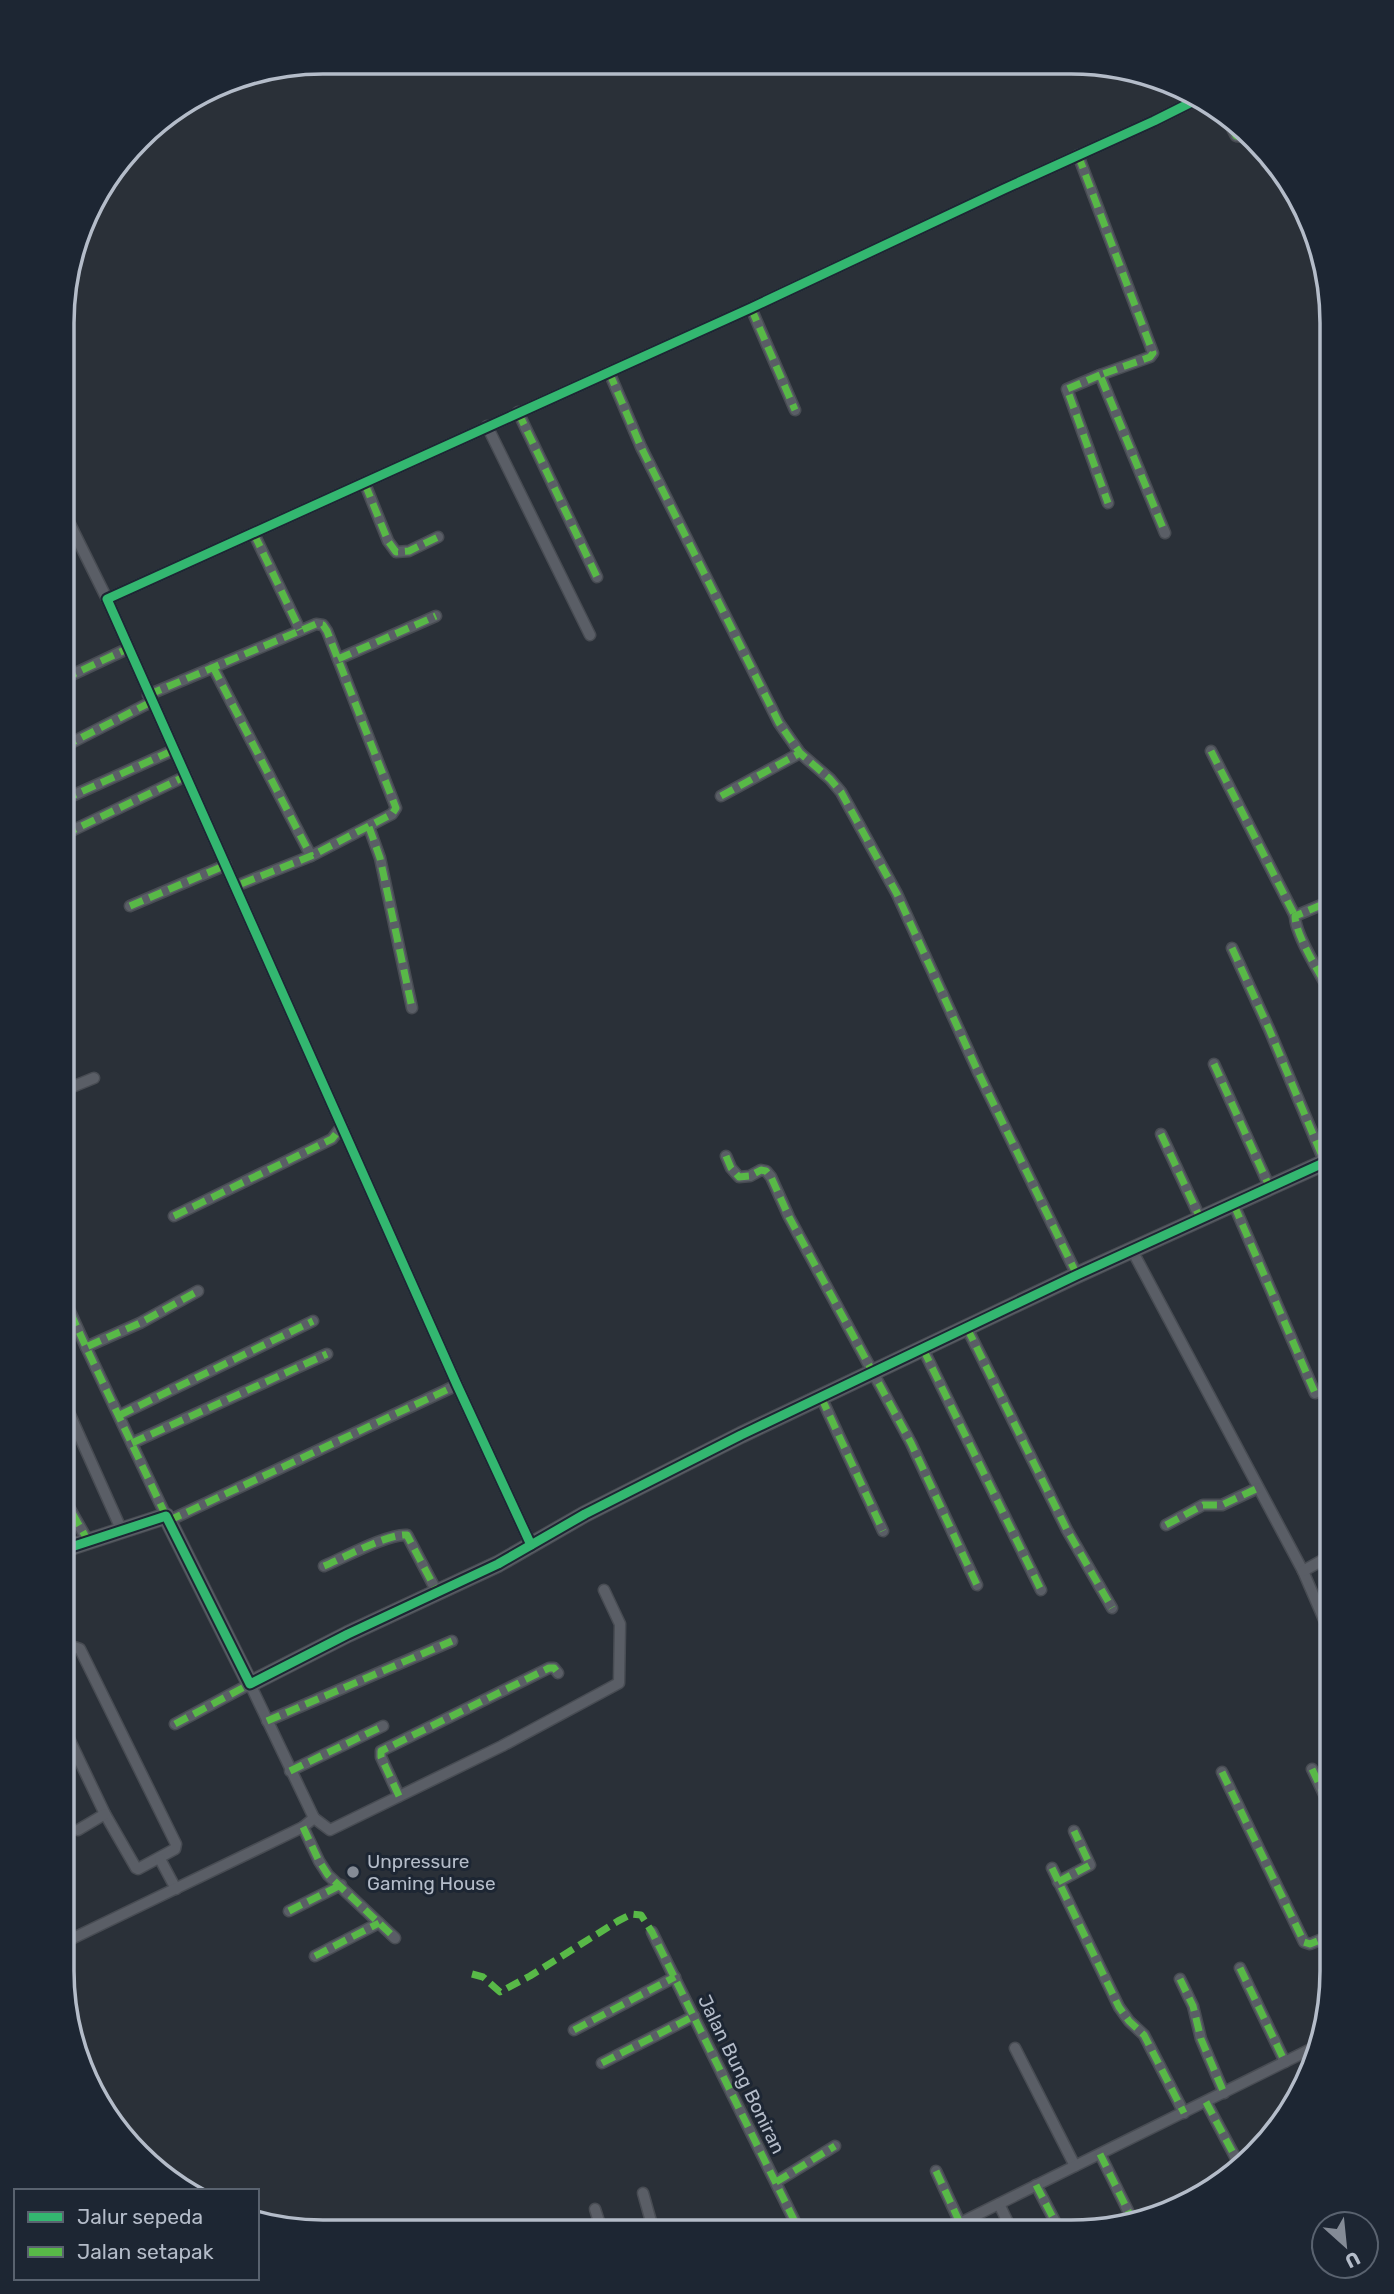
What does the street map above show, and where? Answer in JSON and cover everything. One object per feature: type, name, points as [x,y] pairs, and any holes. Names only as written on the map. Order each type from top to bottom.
[{"type":"street","points":[[107,599],[751,308],[1189,103]]},
{"type":"street","points":[[1077,155],[1153,353],[1150,357],[1067,389],[1108,503]]},
{"type":"street","points":[[751,308],[795,410]]},
{"type":"street","points":[[608,372],[641,447],[773,711],[800,753],[841,792],[899,899],[979,1074],[1077,1275]]},
{"type":"street","points":[[1100,376],[1165,533]]},
{"type":"street","points":[[518,412],[597,577]]},
{"type":"street","points":[[487,426],[590,635]]},
{"type":"street","points":[[365,484],[388,541],[396,552],[409,551],[438,537]]},
{"type":"street","points":[[74,532],[107,599],[127,649],[531,1545]]},
{"type":"street","points":[[254,534],[300,630]]},
{"type":"street","points":[[338,659],[436,616]]},
{"type":"street","points":[[74,741],[213,667],[300,630],[316,624],[323,625],[396,805],[392,814],[369,827],[311,856],[236,886]]},
{"type":"street","points":[[74,674],[127,649]]},
{"type":"street","points":[[213,667],[311,856]]},
{"type":"street","points":[[74,795],[174,750]]},
{"type":"street","points":[[1212,751],[1295,916],[1301,937],[1320,974]]},
{"type":"street","points":[[721,796],[800,753]]},
{"type":"street","points":[[74,830],[186,776]]},
{"type":"street","points":[[369,827],[380,858],[412,1008]]},
{"type":"street","points":[[130,906],[226,865]]},
{"type":"street","points":[[1295,916],[1320,905]]},
{"type":"street","points":[[1232,948],[1320,1141]]},
{"type":"street","points":[[1214,1064],[1270,1188]]},
{"type":"street","points":[[74,1086],[94,1078]]},
{"type":"street","points":[[174,1216],[332,1139],[342,1126]]},
{"type":"street","points":[[1161,1134],[1202,1220]]},
{"type":"street","points":[[726,1156],[739,1177],[750,1176],[761,1170],[771,1177],[789,1217],[917,1454],[977,1585]]},
{"type":"street","points":[[175,1724],[250,1684],[498,1564],[632,1489],[1077,1275],[1133,1252],[1320,1165]]},
{"type":"street","points":[[1234,1205],[1315,1393]]},
{"type":"street","points":[[1133,1252],[1303,1571],[1320,1610]]},
{"type":"street","points":[[86,1347],[140,1323],[198,1291]]},
{"type":"street","points":[[74,1320],[290,1771],[314,1818],[330,1830],[502,1746],[619,1684],[620,1624],[604,1590]]},
{"type":"street","points":[[120,1415],[313,1321]]},
{"type":"street","points":[[967,1328],[1068,1530],[1112,1608]]},
{"type":"street","points":[[923,1349],[1041,1590]]},
{"type":"street","points":[[132,1443],[327,1354]]},
{"type":"street","points":[[74,1546],[167,1519],[457,1385]]},
{"type":"street","points":[[821,1397],[883,1531]]},
{"type":"street","points":[[74,1429],[121,1531]]},
{"type":"street","points":[[1166,1525],[1203,1505],[1222,1505],[1258,1488]]},
{"type":"street","points":[[74,1516],[88,1541]]},
{"type":"street","points":[[324,1566],[388,1538],[407,1535],[437,1592]]},
{"type":"street","points":[[1303,1571],[1320,1562]]},
{"type":"street","points":[[267,1721],[452,1641]]},
{"type":"street","points":[[74,1647],[80,1649],[176,1844],[175,1849],[160,1859],[136,1868],[105,1814],[74,1749]]},
{"type":"street","points":[[399,1796],[381,1757],[381,1751],[549,1668],[554,1668],[558,1674]]},
{"type":"street","points":[[290,1771],[383,1726]]},
{"type":"street","points":[[1312,1769],[1320,1786]]},
{"type":"street","points":[[1223,1772],[1304,1941],[1311,1944],[1320,1940]]},
{"type":"street","points":[[78,1830],[105,1814]]},
{"type":"street","points":[[74,1938],[303,1827],[314,1818]]},
{"type":"street","points":[[303,1827],[325,1870],[395,1938]]},
{"type":"street","points":[[1058,1882],[1090,1865],[1074,1831]]},
{"type":"street","points":[[160,1859],[176,1889]]},
{"type":"street","points":[[1052,1868],[1119,2007],[1144,2035],[1184,2113]]},
{"type":"street","points":[[289,1911],[341,1885]]},
{"type":"street","points":[[315,1956],[379,1923]]},
{"type":"street","name":"Jalan Bung Boniran","points":[[652,1932],[794,2220]]},
{"type":"street","points":[[1240,1968],[1285,2062]]},
{"type":"street","points":[[574,2030],[675,1978]]},
{"type":"street","points":[[1180,1979],[1194,2006],[1201,2039],[1224,2093]]},
{"type":"street","points":[[602,2063],[694,2016]]},
{"type":"street","points":[[1015,2048],[1075,2166]]},
{"type":"street","points":[[966,2220],[1307,2051]]},
{"type":"street","points":[[1206,2102],[1236,2159]]},
{"type":"street","points":[[776,2182],[835,2146]]},
{"type":"street","points":[[1100,2154],[1129,2214]]},
{"type":"street","points":[[936,2171],[959,2220]]},
{"type":"street","points":[[1036,2185],[1054,2220]]},
{"type":"street","points":[[643,2193],[651,2220]]},
{"type":"street","points":[[999,2204],[1007,2220]]},
{"type":"street","points":[[596,2209],[599,2220]]},
{"type":"marked path","points":[[1078,155],[1153,353],[1150,357],[1100,375],[1165,533]]},
{"type":"marked path","points":[[751,308],[795,410]]},
{"type":"marked path","points":[[609,372],[641,447],[779,723],[800,753],[841,792],[897,894],[979,1074],[1077,1275]]},
{"type":"marked path","points":[[1100,375],[1067,389],[1108,503]]},
{"type":"marked path","points":[[518,412],[597,577]]},
{"type":"marked path","points":[[365,484],[388,541],[396,552],[409,551],[438,537]]},
{"type":"marked path","points":[[254,534],[300,630]]},
{"type":"marked path","points":[[338,659],[436,616]]},
{"type":"marked path","points":[[148,695],[316,624],[323,625],[327,631],[396,808],[392,814],[311,856],[236,886]]},
{"type":"marked path","points":[[74,674],[127,649]]},
{"type":"marked path","points":[[213,667],[311,856]]},
{"type":"marked path","points":[[74,741],[151,702]]},
{"type":"marked path","points":[[74,795],[174,750]]},
{"type":"marked path","points":[[1211,751],[1295,916]]},
{"type":"marked path","points":[[721,796],[800,753]]},
{"type":"marked path","points":[[74,830],[186,776]]},
{"type":"marked path","points":[[369,827],[380,858],[412,1008]]},
{"type":"marked path","points":[[130,906],[226,865]]},
{"type":"marked path","points":[[1320,905],[1295,916],[1304,945],[1320,973]]},
{"type":"marked path","points":[[1232,948],[1320,1151]]},
{"type":"marked path","points":[[1214,1064],[1270,1188]]},
{"type":"marked path","points":[[174,1216],[332,1139],[342,1126]]},
{"type":"marked path","points":[[1161,1134],[1201,1220]]},
{"type":"marked path","points":[[726,1156],[739,1177],[750,1176],[761,1170],[771,1177],[789,1217],[911,1443],[977,1585]]},
{"type":"marked path","points":[[1234,1205],[1315,1393]]},
{"type":"marked path","points":[[166,1516],[86,1347],[140,1323],[198,1291]]},
{"type":"marked path","points":[[74,1320],[86,1347]]},
{"type":"marked path","points":[[120,1415],[313,1321]]},
{"type":"marked path","points":[[967,1328],[1067,1530],[1112,1608]]},
{"type":"marked path","points":[[923,1349],[1041,1590]]},
{"type":"marked path","points":[[132,1443],[327,1354]]},
{"type":"marked path","points":[[168,1521],[457,1385]]},
{"type":"marked path","points":[[821,1397],[883,1531]]},
{"type":"marked path","points":[[1166,1525],[1203,1505],[1222,1505],[1258,1488]]},
{"type":"marked path","points":[[74,1516],[88,1541]]},
{"type":"marked path","points":[[324,1566],[378,1542],[407,1535],[437,1592]]},
{"type":"marked path","points":[[267,1721],[452,1641]]},
{"type":"marked path","points":[[399,1796],[381,1757],[381,1751],[549,1668],[554,1668],[558,1673]]},
{"type":"marked path","points":[[175,1724],[250,1684]]},
{"type":"marked path","points":[[290,1771],[383,1726]]},
{"type":"marked path","points":[[1312,1769],[1320,1786]]},
{"type":"marked path","points":[[1222,1772],[1304,1942],[1310,1944],[1320,1940]]},
{"type":"marked path","points":[[303,1827],[328,1875],[395,1938]]},
{"type":"marked path","points":[[1058,1882],[1090,1865],[1074,1831]]},
{"type":"marked path","points":[[1052,1868],[1119,2007],[1144,2035],[1184,2113]]},
{"type":"marked path","points":[[289,1911],[341,1885]]},
{"type":"marked path","points":[[472,1974],[483,1977],[500,1992],[618,1921],[632,1914],[641,1915],[652,1932],[794,2220]]},
{"type":"marked path","points":[[315,1956],[379,1923]]},
{"type":"marked path","points":[[1240,1968],[1285,2062]]},
{"type":"marked path","points":[[574,2030],[675,1977]]},
{"type":"marked path","points":[[1180,1979],[1193,2006],[1201,2039],[1224,2093]]},
{"type":"marked path","points":[[602,2063],[694,2016]]},
{"type":"marked path","points":[[1206,2102],[1236,2159]]},
{"type":"marked path","points":[[776,2182],[835,2146]]},
{"type":"marked path","points":[[1100,2154],[1129,2214]]},
{"type":"marked path","points":[[936,2171],[959,2220]]},
{"type":"marked path","points":[[1036,2185],[1054,2220]]},
{"type":"cycle path","points":[[531,1545],[107,599],[751,308],[1189,103]]},
{"type":"cycle path","points":[[74,1546],[166,1516],[250,1684],[348,1634],[498,1564],[585,1514],[741,1435],[1077,1275],[1320,1164]]},
{"type":"place","name":"Unpressure Gaming House","points":[[353,1872]]}]
